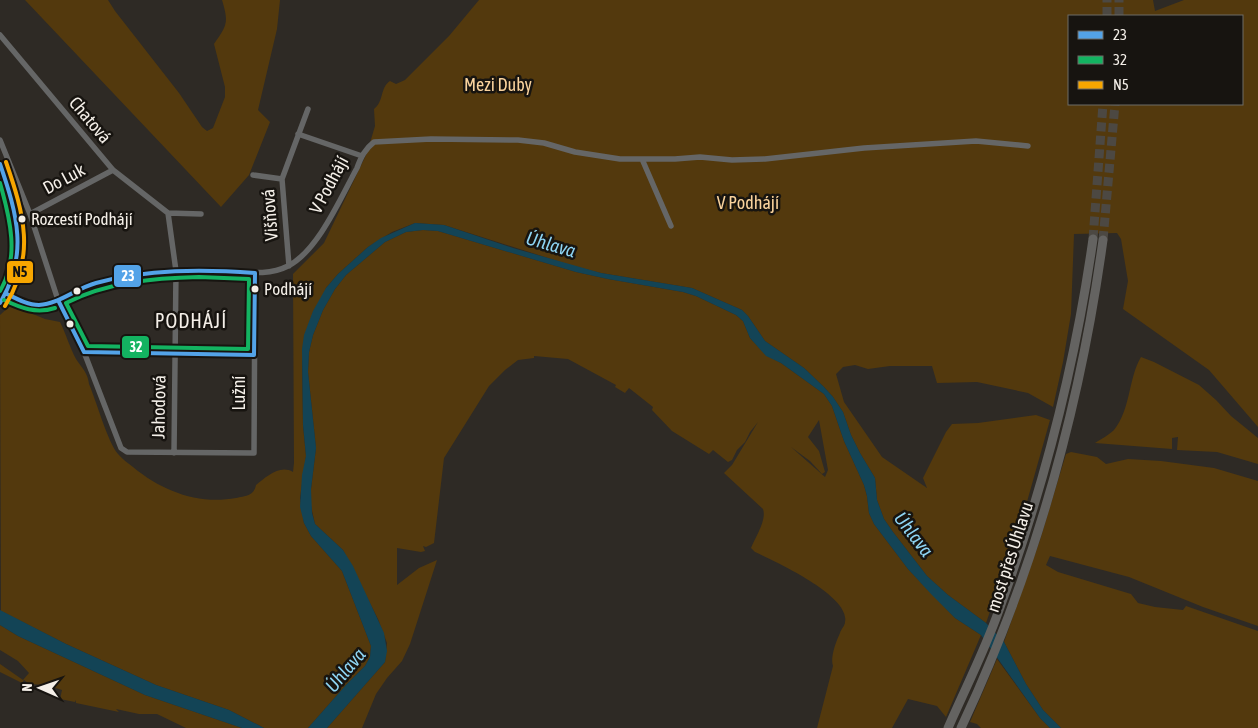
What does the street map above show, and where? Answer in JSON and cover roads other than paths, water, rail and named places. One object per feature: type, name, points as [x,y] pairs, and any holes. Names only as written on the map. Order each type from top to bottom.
[{"type":"highway","name":"most přes Úhlavu","points":[[950,724],[999,612],[1036,501],[1077,334],[1093,239]]},
{"type":"highway","name":"most přes Úhlavu","points":[[962,726],[1009,616],[1045,504],[1074,394],[1087,334],[1103,240]]},
{"type":"street","name":"Chatová","points":[[0,35],[113,170],[168,213]]},
{"type":"street","name":"Višňová","points":[[288,266],[282,179],[308,109]]},
{"type":"street","points":[[298,134],[362,156]]},
{"type":"street","points":[[0,140],[30,214],[58,300],[84,352],[121,448],[127,452],[174,453]]},
{"type":"street","name":"V Podhájí","points":[[7,294],[33,304],[46,304],[85,287],[129,276],[176,271],[222,270],[255,273],[276,271],[288,266],[303,255],[316,241],[362,156],[374,142],[511,140],[544,143],[575,152],[620,159],[675,160],[700,157],[732,160],[765,159],[864,148],[976,141],[1028,146]]},
{"type":"street","points":[[642,159],[671,226]]},
{"type":"street","points":[[0,164],[11,201],[19,246],[15,271],[7,294],[0,304]]},
{"type":"street","name":"Do Luk","points":[[30,214],[113,170]]},
{"type":"street","points":[[253,174],[282,179]]},
{"type":"street","points":[[168,213],[201,214]]},
{"type":"street","name":"Jahodová","points":[[168,213],[176,271],[174,453]]},
{"type":"street","name":"Lužní","points":[[174,453],[254,453],[255,273]]},
{"type":"street","points":[[84,352],[254,355]]},
{"type":"water","points":[[415,223],[444,225],[513,248],[601,273],[692,288],[742,310],[765,341],[804,368],[833,397],[843,412],[851,435],[875,478],[877,500],[884,519],[927,576],[948,595],[986,623],[1004,642],[1026,684],[1043,710],[1061,728],[1050,728],[1040,718],[981,635],[955,618],[908,569],[874,524],[869,513],[864,485],[844,441],[832,406],[824,394],[781,363],[766,356],[750,338],[743,321],[736,315],[696,296],[683,292],[576,272],[438,231],[423,230],[406,232],[385,242],[346,275],[335,289],[323,310],[313,335],[309,352],[308,372],[316,448],[311,489],[312,513],[315,524],[343,550],[353,566],[384,633],[387,651],[385,662],[327,728],[308,728],[365,666],[370,657],[371,646],[342,571],[311,536],[304,523],[300,507],[302,475],[306,456],[303,425],[302,349],[304,335],[313,311],[326,288],[338,274],[381,238]]},
{"type":"water","points":[[0,610],[66,644],[156,685],[229,710],[264,728],[242,728],[145,695],[18,636],[0,625]]},
{"type":"tunnel","points":[[1107,0],[1107,15]]},
{"type":"tunnel","points":[[1119,0],[1119,15]]},
{"type":"tunnel","points":[[1093,239],[1103,105]]},
{"type":"tunnel","points":[[1103,240],[1115,105]]},
{"type":"place","name":"Rozcestí Podhájí","points":[[22,219]]},
{"type":"place","name":"Podhájí","points":[[255,289]]},
{"type":"district","name":"PODHÁJÍ","points":[[191,321]]},
{"type":"park label","name":"Mezi Duby","points":[[498,85]]},
{"type":"water label","name":"Úhlava","points":[[551,244]]},
{"type":"water label","name":"Úhlava","points":[[914,534]]},
{"type":"water label","name":"Úhlava","points":[[345,670]]}]
